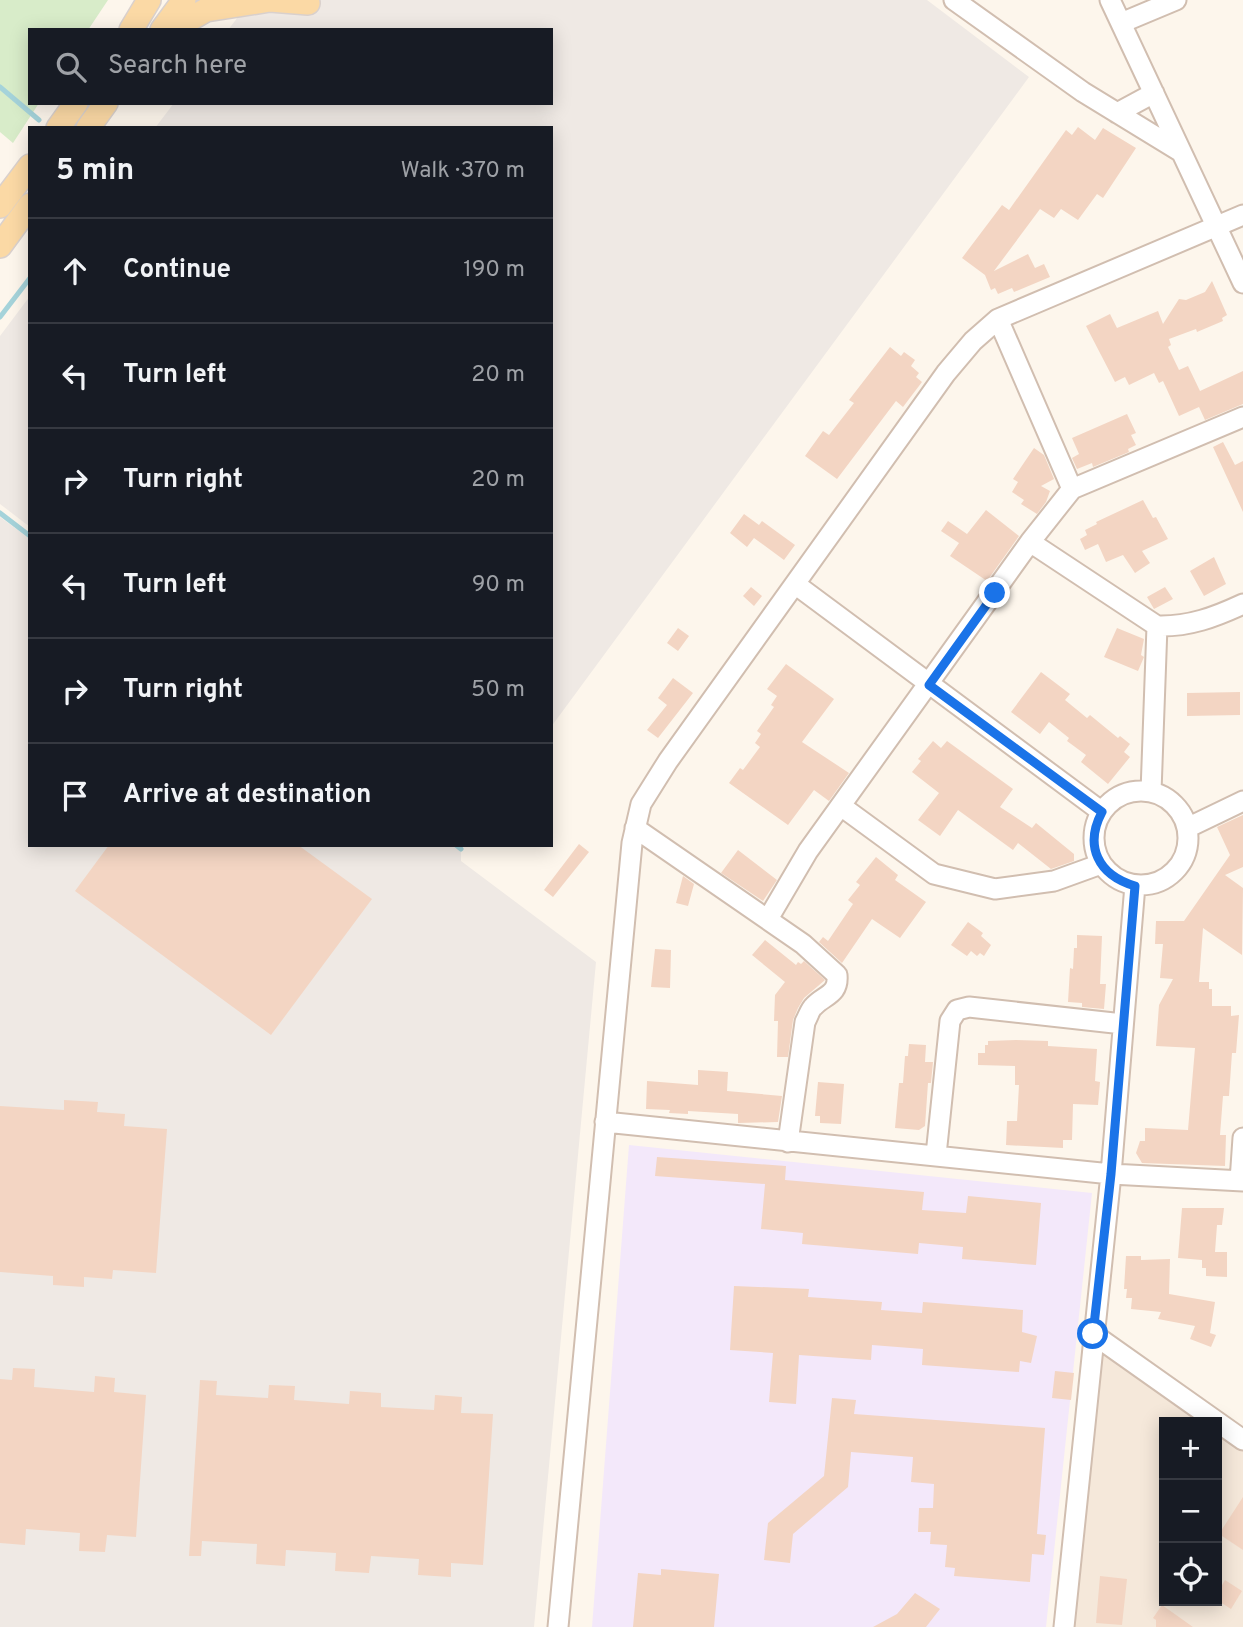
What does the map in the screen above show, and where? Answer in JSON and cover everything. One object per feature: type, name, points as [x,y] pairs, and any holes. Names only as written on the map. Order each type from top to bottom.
[{"type":"main road","points":[[132,28],[149,0]]},
{"type":"main road","points":[[163,28],[184,0]]},
{"type":"main road","points":[[175,28],[205,10],[270,0],[308,3]]},
{"type":"main road","points":[[59,126],[75,105]]},
{"type":"main road","points":[[89,126],[105,105]]},
{"type":"main road","points":[[0,206],[28,169]]},
{"type":"main road","points":[[0,246],[28,208]]},
{"type":"street","points":[[954,0],[1083,92],[1181,152]]},
{"type":"street","points":[[1110,0],[1243,283]]},
{"type":"street","points":[[1121,23],[1177,0]]},
{"type":"street","points":[[1117,113],[1154,93]]},
{"type":"street","points":[[558,1627],[632,843],[641,804],[668,761],[795,583],[946,373],[973,341],[998,319],[1243,215]]},
{"type":"street","points":[[998,319],[1072,489]]},
{"type":"street","points":[[768,919],[808,851],[1030,542],[1072,489],[1243,417]]},
{"type":"street","points":[[1030,542],[1157,626],[1200,622],[1243,604]]},
{"type":"street","points":[[795,583],[1102,812]]},
{"type":"street","points":[[1151,792],[1157,626]]},
{"type":"street","points":[[1151,792],[1175,804],[1183,815],[1189,841],[1181,865],[1172,875],[1148,886],[1135,886],[1121,882],[1101,864],[1093,838],[1102,812],[1111,802],[1124,794],[1151,792]]},
{"type":"street","points":[[1187,828],[1243,801]]},
{"type":"street","points":[[841,806],[934,874],[995,889],[1054,881],[1101,864]]},
{"type":"street","points":[[635,828],[803,944],[837,975],[838,979],[830,996],[814,1006],[805,1021],[788,1142]]},
{"type":"street","points":[[1064,1627],[1111,1174],[1135,886]]},
{"type":"street","points":[[936,1155],[950,1021],[957,1010],[969,1007],[1123,1024]]},
{"type":"street","points":[[605,1122],[1111,1174],[1242,1181],[1243,1138]]},
{"type":"street","points":[[1093,1334],[1243,1440]]},
{"type":"shaded area","points":[[251,0],[927,0],[1029,77],[553,724],[553,126],[157,126],[172,105],[553,105],[553,28],[230,28]]},
{"type":"shaded area","points":[[28,299],[28,525],[0,504],[0,336]]},
{"type":"shaded area","points":[[0,517],[28,538],[28,847],[462,847],[461,861],[596,962],[534,1627],[0,1627]]},
{"type":"shaded area","points":[[629,1145],[1092,1193],[1046,1627],[592,1627]]},
{"type":"shaded area","points":[[1110,1345],[1212,1417],[1159,1417],[1159,1606],[1222,1606],[1222,1424],[1243,1439],[1243,1627],[1062,1627],[1091,1348]]},
{"type":"green space","points":[[0,0],[108,0],[89,28],[28,28],[28,105],[38,105],[13,143],[0,132]]},
{"type":"building","points":[[1078,127],[1095,140],[1103,128],[1136,148],[1103,198],[1097,194],[1078,220],[1061,209],[1054,218],[1040,209],[994,271],[1028,254],[1035,268],[1044,264],[1050,277],[1014,292],[1012,288],[998,294],[995,288],[991,290],[985,275],[962,258],[1002,205],[1009,210],[1066,130],[1072,135]]},
{"type":"building","points":[[1212,281],[1227,315],[1222,318],[1223,321],[1197,332],[1196,329],[1169,339],[1171,345],[1168,347],[1179,370],[1188,366],[1200,391],[1243,371],[1243,404],[1205,420],[1199,407],[1179,416],[1163,381],[1159,383],[1154,373],[1129,385],[1125,377],[1115,382],[1086,326],[1110,314],[1117,328],[1158,311],[1163,324],[1179,299],[1186,300],[1205,292]]},
{"type":"building","points":[[890,347],[901,356],[904,352],[915,360],[911,366],[919,373],[916,377],[922,382],[903,407],[896,401],[837,479],[805,456],[823,431],[829,435],[854,403],[849,400]]},
{"type":"building","points":[[1127,414],[1136,433],[1131,435],[1136,445],[1128,449],[1129,452],[1093,467],[1092,463],[1077,469],[1072,458],[1079,454],[1072,438]]},
{"type":"building","points":[[1223,442],[1235,465],[1243,461],[1243,512],[1213,447]]},
{"type":"building","points":[[1034,448],[1044,455],[1054,479],[1041,486],[1050,491],[1037,514],[1021,504],[1024,500],[1012,492],[1018,482],[1013,479]]},
{"type":"building","points":[[1143,500],[1168,539],[1142,551],[1150,563],[1135,573],[1123,555],[1106,562],[1098,544],[1085,550],[1080,539],[1087,535],[1085,530]]},
{"type":"building","points":[[986,510],[1019,536],[987,581],[950,556],[959,543],[941,531],[948,521],[967,534]]},
{"type":"building","points":[[744,514],[759,525],[762,521],[795,545],[784,560],[754,538],[747,547],[730,533]]},
{"type":"building","points":[[1214,557],[1226,584],[1204,596],[1190,571]]},
{"type":"building","points":[[751,587],[762,596],[754,606],[743,596]]},
{"type":"building","points":[[1165,587],[1173,599],[1154,609],[1147,597]]},
{"type":"building","points":[[678,628],[689,636],[678,651],[667,643]]},
{"type":"building","points":[[1117,628],[1144,639],[1141,655],[1144,657],[1138,671],[1104,657]]},
{"type":"building","points":[[786,664],[834,699],[802,742],[849,773],[829,801],[814,790],[788,825],[729,783],[740,768],[743,770],[760,747],[755,743],[761,734],[757,731],[774,707],[771,705],[777,696],[767,689]]},
{"type":"building","points":[[1041,672],[1070,694],[1065,700],[1087,718],[1090,715],[1118,738],[1120,736],[1130,744],[1124,752],[1130,757],[1108,784],[1081,762],[1086,755],[1067,741],[1069,738],[1049,722],[1040,734],[1011,712]]},
{"type":"building","points":[[673,678],[693,693],[658,738],[647,730],[667,705],[658,698]]},
{"type":"building","points":[[1240,692],[1240,715],[1187,716],[1187,693]]},
{"type":"building","points":[[933,741],[941,748],[947,741],[1013,789],[1000,807],[1032,828],[1036,823],[1074,854],[1074,861],[1051,869],[1018,843],[1013,850],[958,810],[940,836],[918,820],[939,793],[912,772],[921,761],[918,759]]},
{"type":"building","points":[[1243,815],[1243,867],[1225,875],[1243,888],[1242,955],[1203,928],[1199,982],[1209,982],[1209,989],[1212,989],[1212,1006],[1231,1006],[1231,1016],[1239,1015],[1236,1053],[1232,1053],[1229,1096],[1223,1096],[1220,1135],[1226,1135],[1225,1166],[1142,1163],[1136,1153],[1140,1141],[1145,1141],[1145,1128],[1188,1130],[1195,1048],[1156,1046],[1159,1005],[1173,979],[1160,978],[1163,944],[1155,944],[1156,921],[1184,921],[1230,855],[1217,827]]},
{"type":"building","points":[[579,844],[589,852],[553,897],[544,890]]},
{"type":"building","points":[[108,847],[301,847],[372,899],[271,1035],[75,891]]},
{"type":"building","points":[[738,850],[777,880],[763,901],[721,873]]},
{"type":"building","points":[[876,857],[898,875],[895,880],[926,902],[900,938],[872,919],[842,963],[819,942],[823,937],[828,941],[853,904],[848,900],[860,885],[856,882]]},
{"type":"building","points":[[683,876],[694,884],[688,906],[676,903]]},
{"type":"building","points":[[968,922],[983,933],[981,936],[991,945],[984,956],[980,953],[977,956],[971,951],[967,956],[951,945]]},
{"type":"building","points":[[1077,935],[1102,936],[1100,984],[1106,984],[1104,1009],[1082,1007],[1082,1003],[1068,1002],[1070,968],[1073,969]]},
{"type":"building","points":[[765,940],[796,965],[804,961],[825,980],[804,998],[798,1008],[793,1020],[788,1057],[777,1057],[778,1021],[774,1021],[775,995],[785,982],[752,955]]},
{"type":"building","points":[[655,949],[671,950],[670,988],[651,987]]},
{"type":"building","points":[[988,1041],[1048,1041],[1048,1046],[1097,1049],[1095,1081],[1100,1082],[1098,1105],[1073,1104],[1072,1140],[1063,1140],[1063,1148],[1006,1145],[1007,1121],[1017,1121],[1019,1085],[1015,1085],[1015,1066],[978,1065],[978,1053],[985,1053]]},
{"type":"building","points":[[909,1044],[926,1045],[925,1062],[933,1062],[931,1083],[928,1083],[925,1126],[919,1130],[895,1128],[899,1083],[903,1083],[905,1056],[908,1056]]},
{"type":"building","points":[[698,1070],[728,1072],[727,1091],[782,1096],[778,1122],[738,1123],[738,1114],[688,1111],[688,1114],[669,1113],[670,1110],[646,1109],[647,1081],[698,1085]]},
{"type":"building","points":[[818,1082],[844,1084],[841,1124],[820,1123],[820,1116],[815,1116]]},
{"type":"building","points":[[64,1100],[98,1102],[97,1112],[125,1114],[124,1126],[167,1129],[156,1273],[113,1270],[112,1279],[84,1277],[84,1287],[53,1285],[53,1276],[0,1272],[0,1106],[64,1110]]},
{"type":"building","points":[[657,1157],[786,1166],[785,1180],[924,1192],[922,1210],[966,1213],[968,1196],[1041,1203],[1036,1265],[962,1259],[963,1247],[919,1243],[918,1254],[802,1244],[803,1233],[761,1229],[765,1184],[655,1176]]},
{"type":"building","points":[[1182,1208],[1224,1208],[1222,1225],[1217,1225],[1215,1252],[1227,1252],[1227,1277],[1206,1276],[1202,1260],[1178,1258]]},
{"type":"building","points":[[1126,1256],[1141,1256],[1141,1260],[1170,1259],[1169,1294],[1215,1302],[1210,1333],[1216,1335],[1211,1347],[1190,1339],[1195,1326],[1158,1319],[1161,1312],[1131,1309],[1132,1298],[1126,1298],[1127,1289],[1124,1289]]},
{"type":"building","points":[[734,1286],[809,1289],[808,1297],[882,1302],[881,1310],[922,1313],[923,1302],[1023,1310],[1022,1332],[1037,1336],[1031,1363],[1020,1361],[1019,1372],[922,1365],[923,1349],[872,1345],[871,1360],[799,1355],[796,1404],[769,1402],[773,1353],[730,1350]]},
{"type":"building","points":[[13,1368],[35,1369],[34,1387],[94,1392],[95,1376],[115,1378],[114,1392],[146,1395],[136,1537],[107,1535],[105,1552],[79,1551],[80,1533],[26,1529],[25,1545],[0,1543],[0,1379],[12,1380]]},
{"type":"building","points":[[1055,1371],[1074,1373],[1071,1400],[1052,1398]]},
{"type":"building","points":[[200,1380],[217,1381],[216,1395],[268,1398],[269,1385],[295,1386],[294,1400],[349,1404],[350,1391],[381,1393],[381,1407],[434,1410],[435,1395],[462,1397],[461,1413],[493,1414],[483,1565],[451,1563],[451,1577],[418,1575],[419,1559],[371,1556],[369,1573],[335,1571],[336,1553],[286,1550],[285,1566],[256,1564],[257,1544],[202,1541],[201,1556],[189,1556]]},
{"type":"building","points":[[832,1398],[856,1400],[854,1414],[1045,1428],[1037,1534],[1046,1535],[1044,1555],[1032,1554],[1030,1582],[954,1576],[955,1568],[945,1567],[947,1545],[930,1544],[931,1532],[918,1532],[919,1508],[933,1508],[934,1484],[911,1482],[913,1457],[851,1452],[848,1487],[793,1534],[790,1563],[764,1560],[768,1523],[824,1476]]},
{"type":"building","points":[[1243,1497],[1243,1550],[1222,1536],[1222,1529]]},
{"type":"building","points":[[661,1569],[719,1574],[714,1627],[633,1627],[638,1573],[661,1575]]},
{"type":"building","points":[[1100,1576],[1127,1579],[1122,1625],[1096,1623]]},
{"type":"building","points":[[1225,1580],[1242,1591],[1231,1609],[1222,1603],[1222,1585]]},
{"type":"building","points":[[915,1593],[940,1609],[926,1627],[873,1627],[897,1614]]},
{"type":"building","points":[[1163,1606],[1193,1627],[1156,1627],[1156,1620],[1153,1618]]},
{"type":"waterway","points":[[0,87],[39,120]]},
{"type":"waterway","points":[[0,317],[28,281]]},
{"type":"waterway","points":[[0,513],[28,534]]},
{"type":"route","points":[[995,593],[929,685],[1102,812],[1093,838],[1095,851],[1110,874],[1121,882],[1135,886],[1111,1174],[1093,1334]]}]
